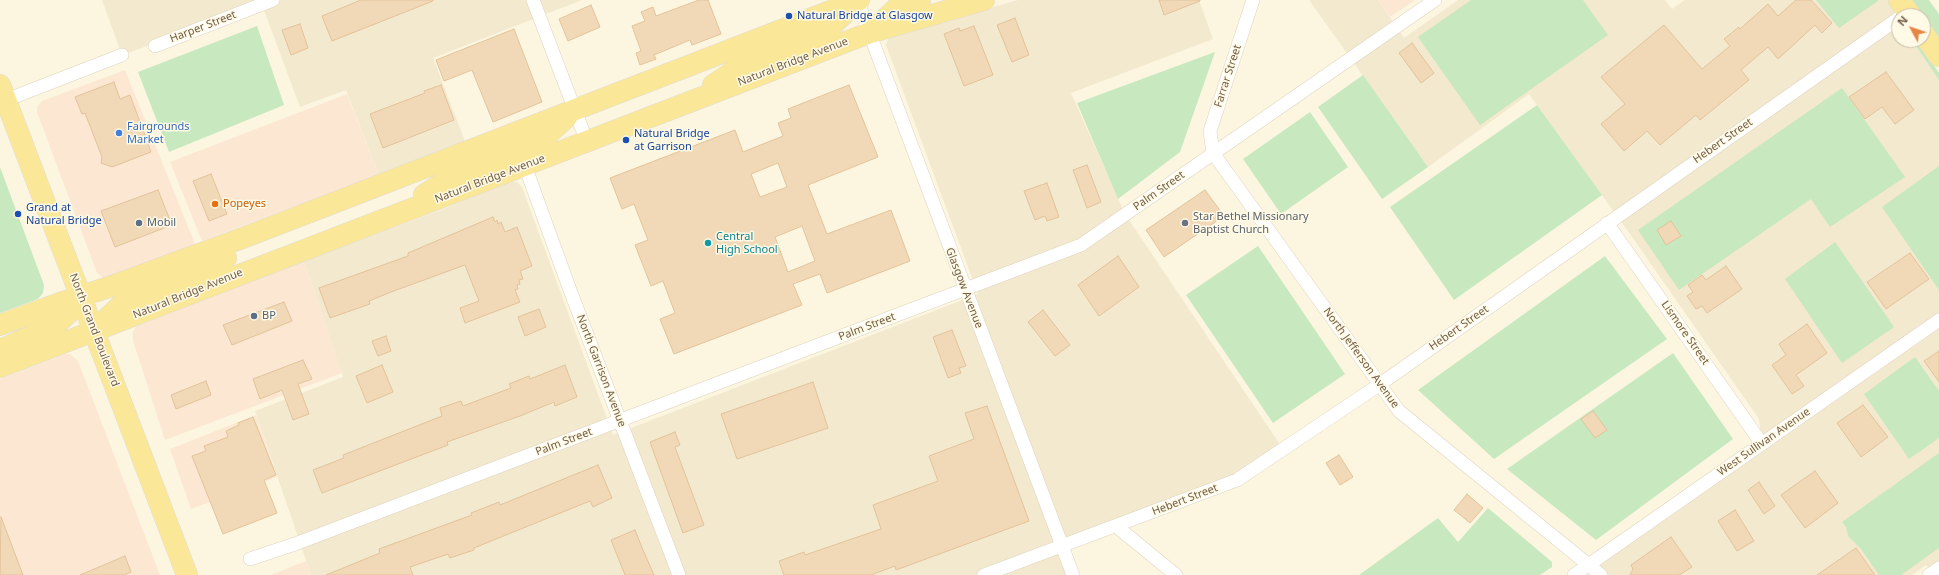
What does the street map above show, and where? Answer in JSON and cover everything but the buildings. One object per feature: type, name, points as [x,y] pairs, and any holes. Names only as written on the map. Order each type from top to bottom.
[{"type":"main road","points":[[0,325],[109,287],[275,225],[858,0]]},
{"type":"main road","points":[[684,104],[738,68],[825,32],[858,0]]},
{"type":"main road","points":[[869,33],[898,7],[920,0]]},
{"type":"main road","name":"Natural Bridge Avenue","points":[[0,367],[94,332],[210,285],[525,166],[869,33],[984,0]]},
{"type":"main road","points":[[1931,44],[1939,56]]},
{"type":"main road","name":"North Grand Boulevard","points":[[3,92],[187,575]]},
{"type":"main road","points":[[394,215],[450,178],[544,138],[574,110]]},
{"type":"main road","points":[[94,332],[111,313],[127,301],[226,258],[275,225]]},
{"type":"main road","points":[[0,350],[54,326],[72,310],[80,296]]},
{"type":"street","name":"Harper Street","points":[[155,46],[273,0]]},
{"type":"street","points":[[533,0],[587,142]]},
{"type":"street","name":"Glasgow Avenue","points":[[858,0],[965,290],[1073,575]]},
{"type":"street","name":"Farrar Street","points":[[1213,153],[1210,131],[1253,0]]},
{"type":"street","name":"Palm Street","points":[[250,560],[1081,245],[1435,0]]},
{"type":"street","name":"Hebert Street","points":[[984,575],[1237,480],[1379,385],[1891,21]]},
{"type":"street","points":[[3,92],[122,55]]},
{"type":"street","name":"North Jefferson Avenue","points":[[1213,153],[1399,411],[1601,575]]},
{"type":"street","name":"North Garrison Avenue","points":[[525,166],[570,290],[679,575]]},
{"type":"street","name":"Lismore Street","points":[[1607,223],[1762,444]]},
{"type":"street","name":"West Sullivan Avenue","points":[[1574,575],[1939,320]]},
{"type":"street","points":[[1116,526],[1176,575]]},
{"type":"street","points":[[1929,575],[1939,568]]},
{"type":"shaded area","points":[[102,0],[582,0],[433,58],[466,144],[379,175],[346,90],[300,107],[262,5],[122,55]]},
{"type":"shaded area","points":[[1018,0],[1199,0],[1213,39],[1071,93],[1125,214],[1283,449],[1237,480],[1062,546],[1073,575],[311,575],[255,411],[343,377],[304,261],[441,210],[510,181],[517,182],[522,187],[613,435],[978,294],[886,45],[888,39],[892,35]]},
{"type":"shaded area","points":[[1309,0],[1378,0],[1404,38],[1458,0],[1665,0],[1672,9],[1685,0],[1888,0],[1894,8],[1891,8],[1891,48],[1922,48],[1939,73],[1939,575],[1934,575],[1926,565],[1912,575],[1601,575],[1588,565],[1762,444],[1759,419],[1630,234],[1529,94],[1428,167]]},
{"type":"shaded area","points":[[1378,0],[1415,0],[1390,17]]},
{"type":"shaded area","points":[[125,70],[195,244],[109,278],[104,278],[97,273],[37,112],[37,107],[42,101]]},
{"type":"shaded area","points":[[347,94],[379,175],[202,241],[170,162]]},
{"type":"shaded area","points":[[304,261],[342,373],[165,440],[133,341],[133,331],[137,326]]},
{"type":"shaded area","points":[[65,354],[70,354],[78,361],[160,575],[0,575],[0,379]]},
{"type":"shaded area","points":[[256,415],[277,477],[191,509],[170,449]]},
{"type":"shaded area","points":[[306,561],[311,575],[271,575]]},
{"type":"green space","points":[[1471,0],[1583,0],[1608,35],[1480,125],[1418,37]]},
{"type":"green space","points":[[1816,0],[1877,0],[1878,1],[1839,28]]},
{"type":"green space","points":[[1910,0],[1929,0],[1939,14],[1939,42],[1931,30],[1931,8],[1916,8]]},
{"type":"green space","points":[[257,26],[284,105],[169,152],[138,72]]},
{"type":"green space","points":[[1917,48],[1922,48],[1939,73],[1939,80]]},
{"type":"green space","points":[[1215,52],[1180,152],[1118,199],[1077,103]]},
{"type":"green space","points":[[1363,75],[1428,167],[1382,199],[1318,107]]},
{"type":"green space","points":[[1842,88],[1905,177],[1830,227],[1811,199],[1679,290],[1638,230]]},
{"type":"green space","points":[[1537,105],[1602,195],[1454,300],[1390,207]]},
{"type":"green space","points":[[1310,112],[1348,167],[1281,214],[1243,159]]},
{"type":"green space","points":[[1939,166],[1939,290],[1882,207]]},
{"type":"green space","points":[[0,167],[44,285],[43,293],[38,299],[0,313]]},
{"type":"green space","points":[[1835,242],[1894,327],[1842,363],[1785,279]]},
{"type":"green space","points":[[1258,246],[1345,374],[1273,423],[1186,295]]},
{"type":"green space","points":[[1605,256],[1667,339],[1494,459],[1418,390]]},
{"type":"green space","points":[[1673,353],[1733,439],[1596,540],[1507,469]]},
{"type":"green space","points":[[1915,357],[1939,391],[1939,438],[1909,459],[1864,394]]},
{"type":"green space","points":[[1939,453],[1939,548],[1901,575],[1879,575],[1861,549],[1848,536],[1846,527],[1842,522]]},
{"type":"green space","points":[[1488,508],[1552,562],[1552,567],[1540,575],[1359,575],[1438,518],[1458,542]]},
{"type":"place","name":"Natural Bridge at Glasgow","points":[[789,16]]},
{"type":"place","name":"Fairgrounds Market","points":[[119,133]]},
{"type":"place","name":"Natural Bridge at Garrison","points":[[626,140]]},
{"type":"place","name":"Popeyes","points":[[215,204]]},
{"type":"place","name":"Grand at Natural Bridge","points":[[18,214]]},
{"type":"place","name":"Mobil","points":[[139,223]]},
{"type":"place","name":"Star Bethel Missionary Baptist Church","points":[[1185,223]]},
{"type":"place","name":"Central High School","points":[[708,243]]},
{"type":"place","name":"BP","points":[[254,316]]}]
